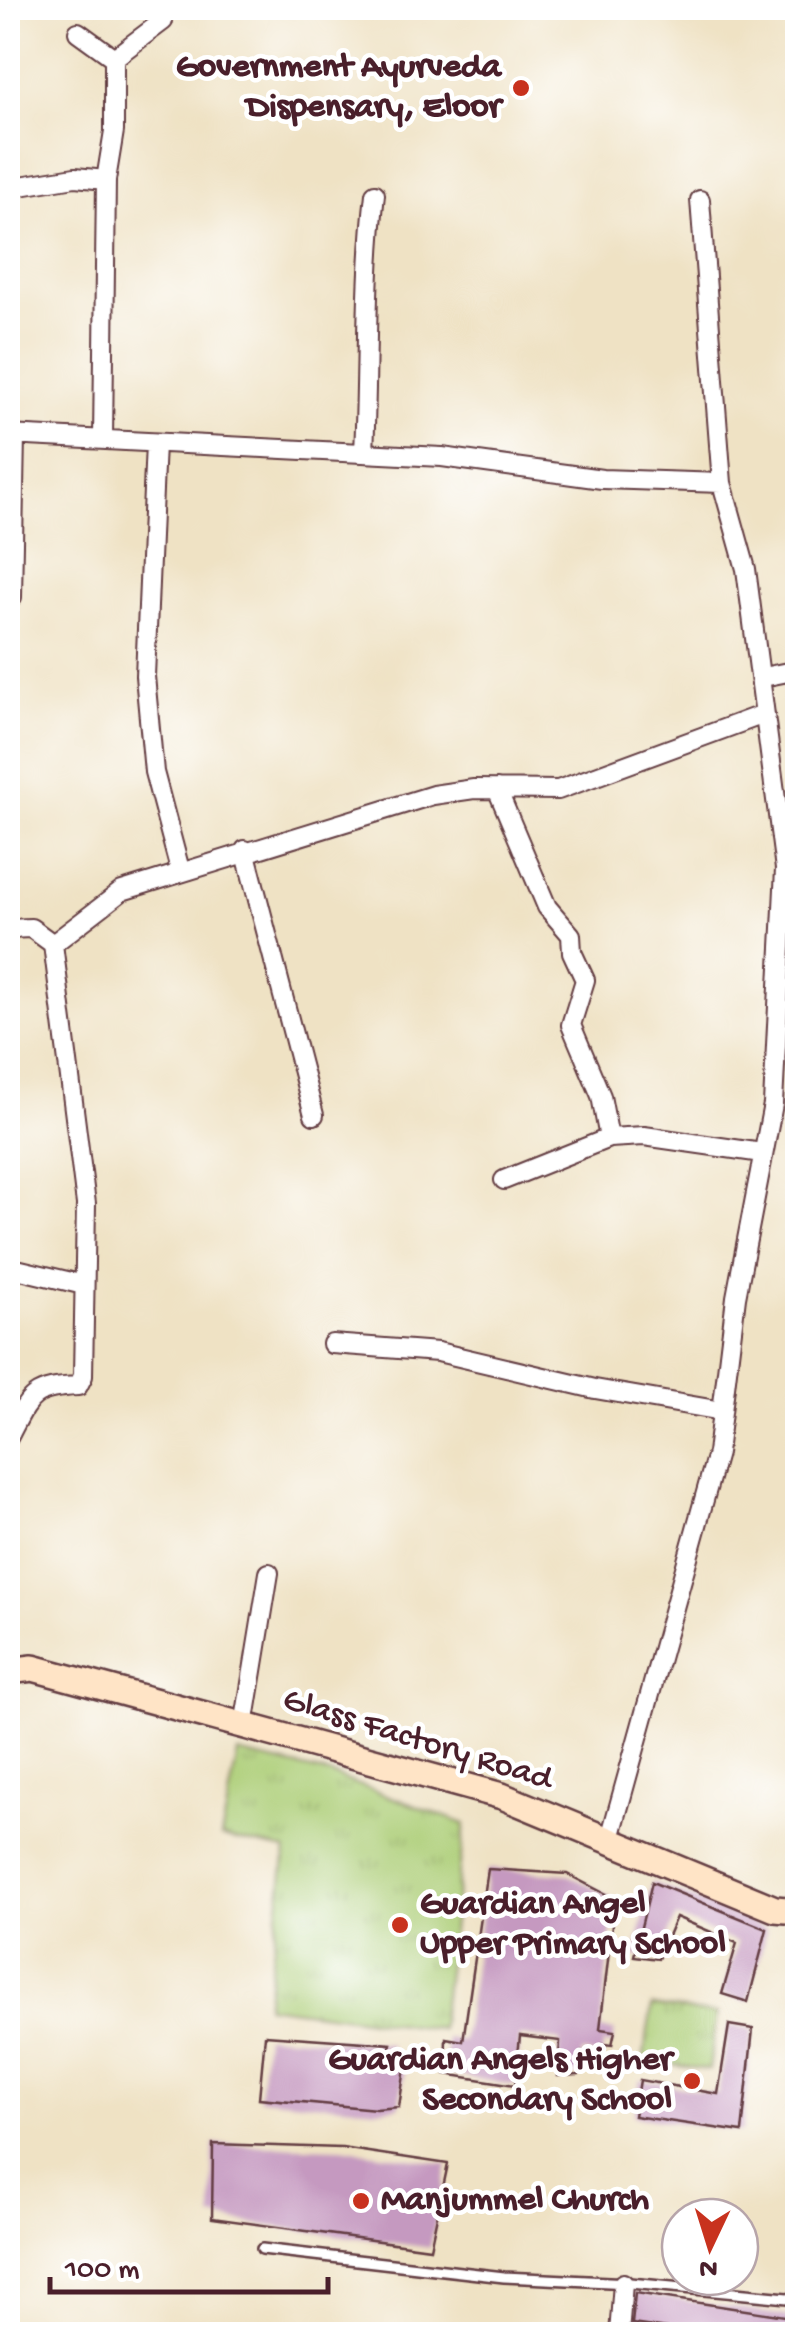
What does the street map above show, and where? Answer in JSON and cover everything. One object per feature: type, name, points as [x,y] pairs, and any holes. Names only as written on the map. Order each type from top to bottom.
[{"type":"main road","name":"Glass Factory Road","points":[[8,1672],[34,1668],[502,1796],[776,1909],[798,1912]]},
{"type":"street","points":[[114,58],[162,21]]},
{"type":"street","points":[[78,32],[114,58]]},
{"type":"street","points":[[104,440],[106,180],[114,131],[114,58]]},
{"type":"street","points":[[8,188],[75,177],[106,180]]},
{"type":"street","points":[[364,453],[370,315],[368,260],[375,194]]},
{"type":"street","points":[[610,1842],[717,1453],[736,1298],[773,1104],[785,869],[746,569],[722,483],[700,200]]},
{"type":"street","points":[[12,597],[11,435],[442,457],[602,479],[722,483]]},
{"type":"street","points":[[154,442],[145,676],[154,772],[180,870]]},
{"type":"street","points":[[763,677],[798,670]]},
{"type":"street","points":[[53,944],[122,891],[180,870],[417,798],[497,789],[558,790],[764,714]]},
{"type":"street","points":[[497,789],[546,908],[571,935],[572,952],[585,980],[572,1025],[601,1096],[609,1138]]},
{"type":"street","points":[[244,850],[314,1115]]},
{"type":"street","points":[[8,929],[31,928],[53,944],[86,1204],[83,1376],[78,1386],[46,1388],[30,1396],[8,1438]]},
{"type":"street","points":[[504,1180],[609,1138],[644,1136],[762,1153]]},
{"type":"street","points":[[8,1267],[84,1285]]},
{"type":"street","points":[[332,1344],[438,1352],[595,1389],[722,1410]]},
{"type":"street","points":[[244,1726],[269,1573]]},
{"type":"street","points":[[618,2334],[623,2283]]},
{"type":"lane","points":[[262,2249],[504,2277],[798,2299]]},
{"type":"green space","points":[[238,1753],[329,1774],[465,1824],[440,2029],[266,2006],[286,1850],[221,1837]]},
{"type":"green space","points":[[652,2006],[717,2014],[709,2070],[643,2061]]},
{"type":"building","points":[[488,1869],[567,1874],[615,1899],[600,2029],[615,2031],[612,2045],[603,2044],[602,2058],[582,2052],[579,2075],[558,2076],[560,2041],[520,2036],[515,2085],[445,2074],[446,2038],[463,2041]]},
{"type":"building","points":[[652,1882],[767,1929],[748,2002],[722,1994],[737,1943],[676,1917],[658,1959],[634,1956]]},
{"type":"building","points":[[729,2025],[753,2029],[742,2132],[634,2116],[640,2080],[718,2094]]},
{"type":"building","points":[[265,2035],[391,2044],[386,2061],[406,2061],[399,2107],[376,2109],[259,2098]]},
{"type":"building","points":[[213,2144],[342,2148],[448,2164],[430,2248],[212,2218]]},
{"type":"building","points":[[635,2293],[798,2318],[798,2334],[701,2334],[632,2324]]},
{"type":"place","name":"Government Ayurveda Dispensary, Eloor","points":[[521,88]]},
{"type":"place","name":"Guardian Angel Upper Primary School","points":[[400,1925]]},
{"type":"place","name":"Guardian Angels Higher Secondary School","points":[[692,2081]]},
{"type":"place","name":"Manjummel Church","points":[[361,2201]]}]
